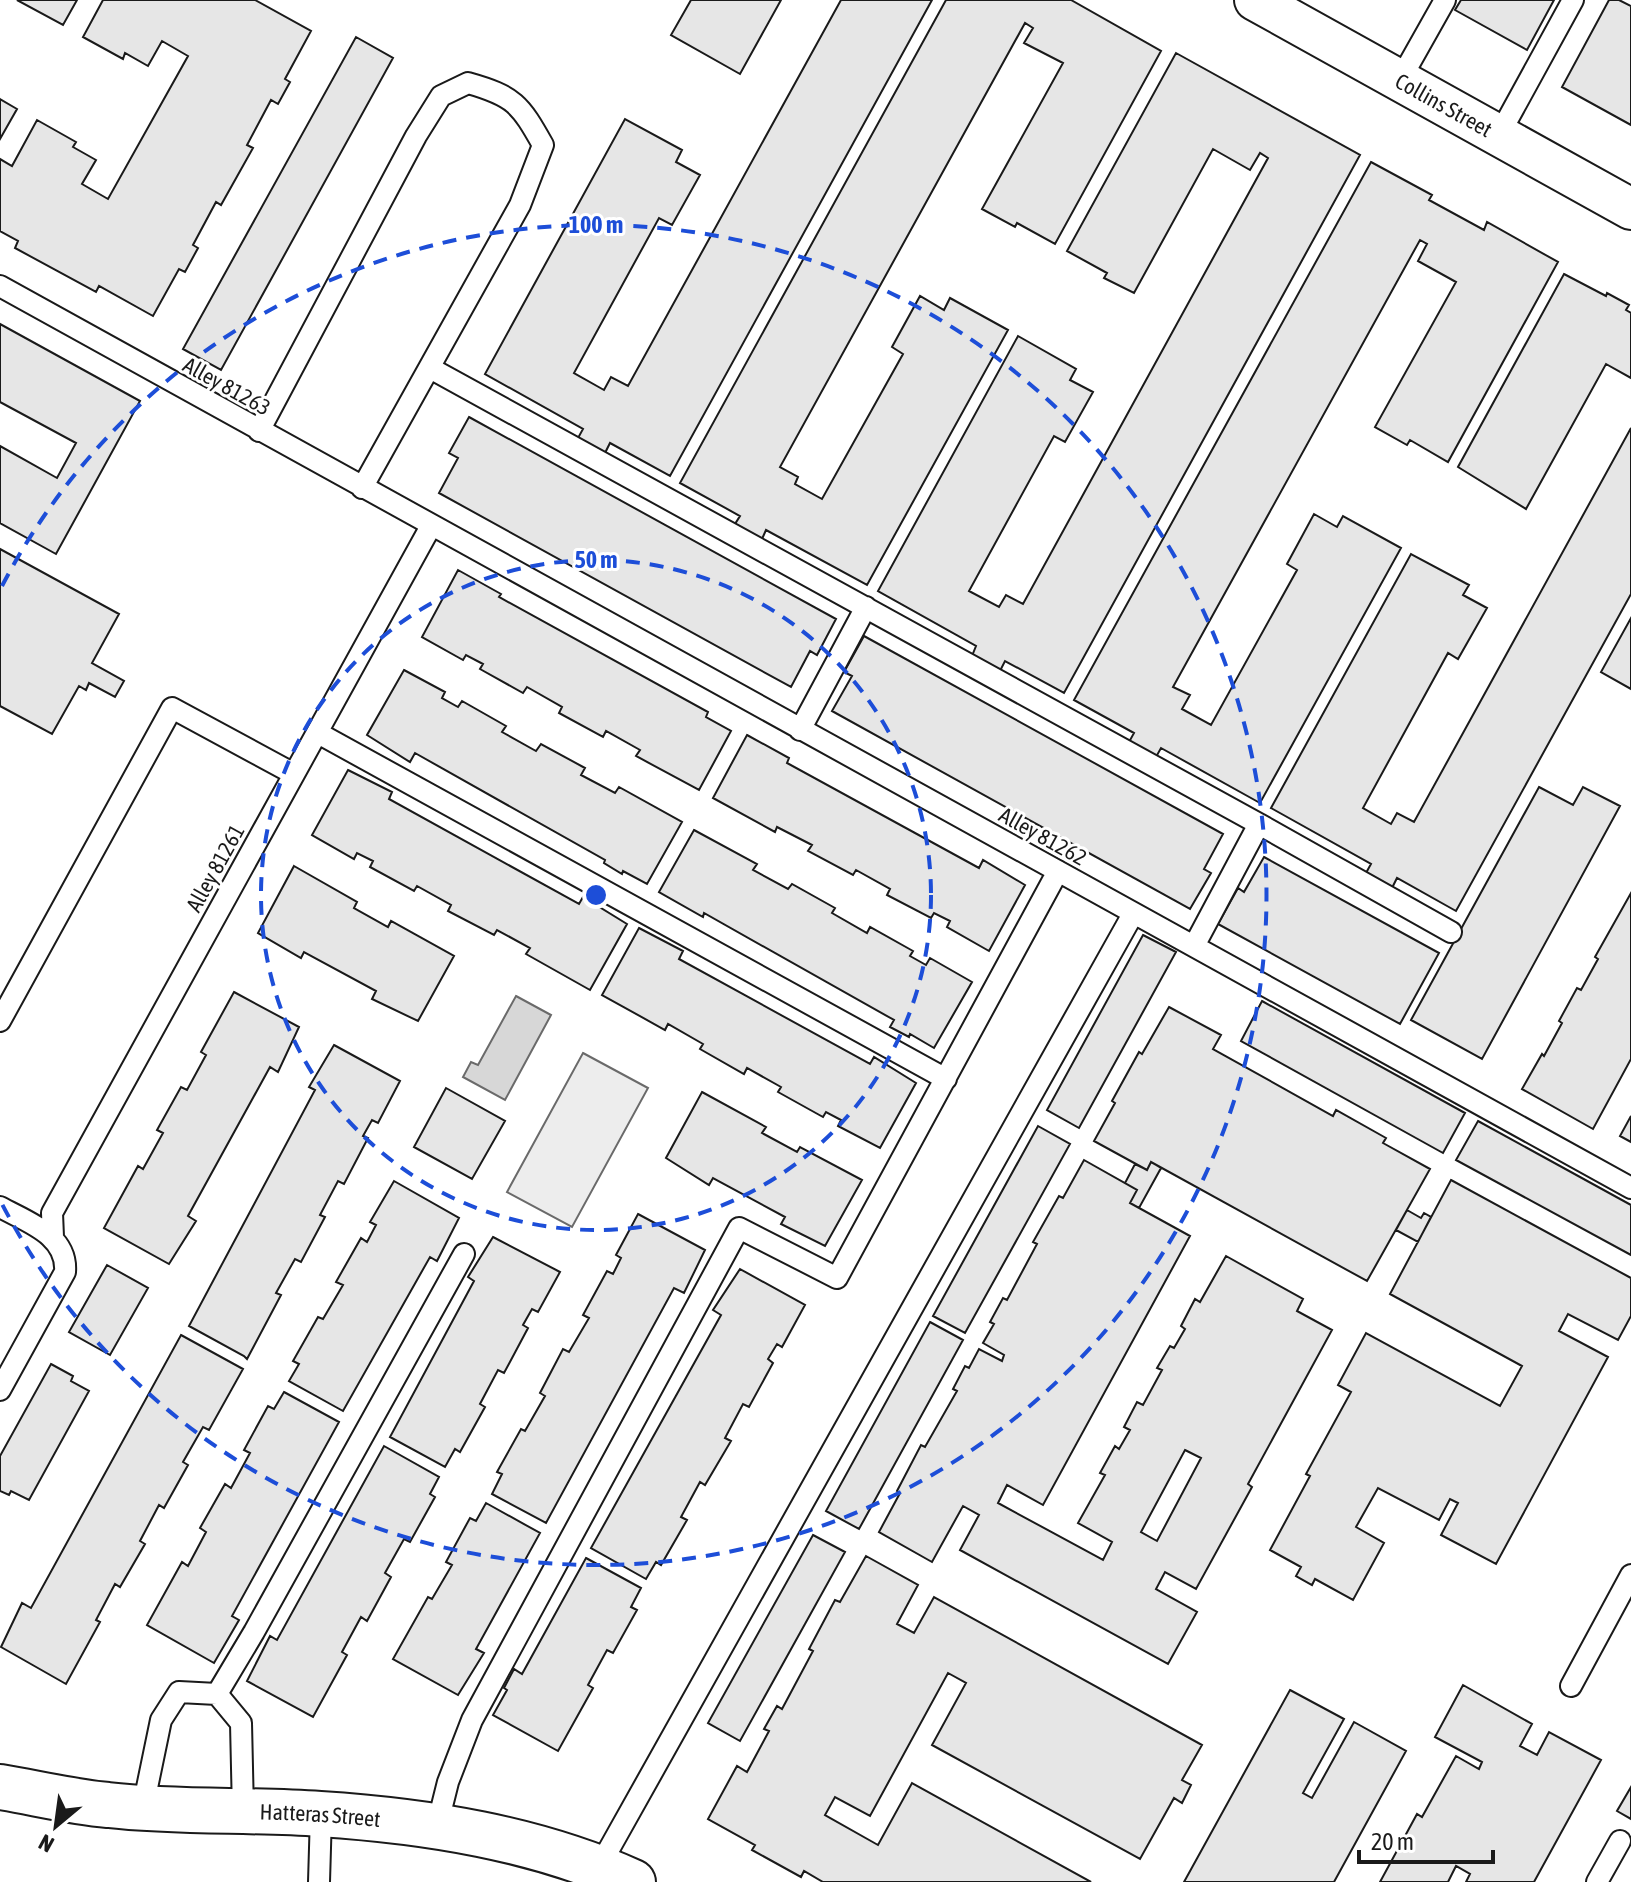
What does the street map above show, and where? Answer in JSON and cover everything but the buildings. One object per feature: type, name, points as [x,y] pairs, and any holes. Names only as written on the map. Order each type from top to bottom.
[{"type":"street","name":"Collins Street","points":[[1255,0],[1631,209]]},
{"type":"street","name":"Hatteras Street","points":[[0,1787],[108,1805],[321,1814],[437,1826],[544,1848],[616,1874]]},
{"type":"lane","points":[[1400,80],[1445,0]]},
{"type":"lane","points":[[1499,135],[1573,0]]},
{"type":"lane","points":[[259,431],[416,136],[441,96],[468,83],[501,92],[525,114],[543,145],[520,205],[362,488]]},
{"type":"lane","name":"Alley 81263","points":[[0,286],[431,526]]},
{"type":"lane","points":[[430,368],[1451,932]]},
{"type":"lane","name":"Alley 81262","points":[[431,526],[1631,1188]]},
{"type":"lane","name":"Alley 81261","points":[[53,1237],[52,1213],[431,526]]},
{"type":"lane","points":[[800,730],[866,607]]},
{"type":"lane","points":[[0,1021],[172,708],[294,774]]},
{"type":"lane","points":[[318,733],[946,1079]]},
{"type":"lane","points":[[1194,946],[1259,824]]},
{"type":"lane","points":[[437,1826],[448,1782],[472,1720],[739,1228],[837,1278],[1058,871]]},
{"type":"lane","points":[[616,1874],[1133,914]]},
{"type":"lane","points":[[0,1207],[53,1237],[66,1258],[65,1272],[0,1390]]},
{"type":"lane","points":[[217,1694],[464,1254]]},
{"type":"lane","points":[[1571,1686],[1631,1575]]},
{"type":"lane","points":[[143,1807],[161,1720],[179,1692],[217,1694],[241,1723],[243,1812]]},
{"type":"lane","points":[[319,1882],[321,1814]]},
{"type":"lane","points":[[1597,1882],[1620,1841]]},
{"type":"shaded area","points":[[516,996],[551,1015],[505,1100],[463,1077],[471,1062],[478,1065]]},
{"type":"shaded area","points":[[583,1053],[648,1088],[572,1227],[507,1192]]}]
